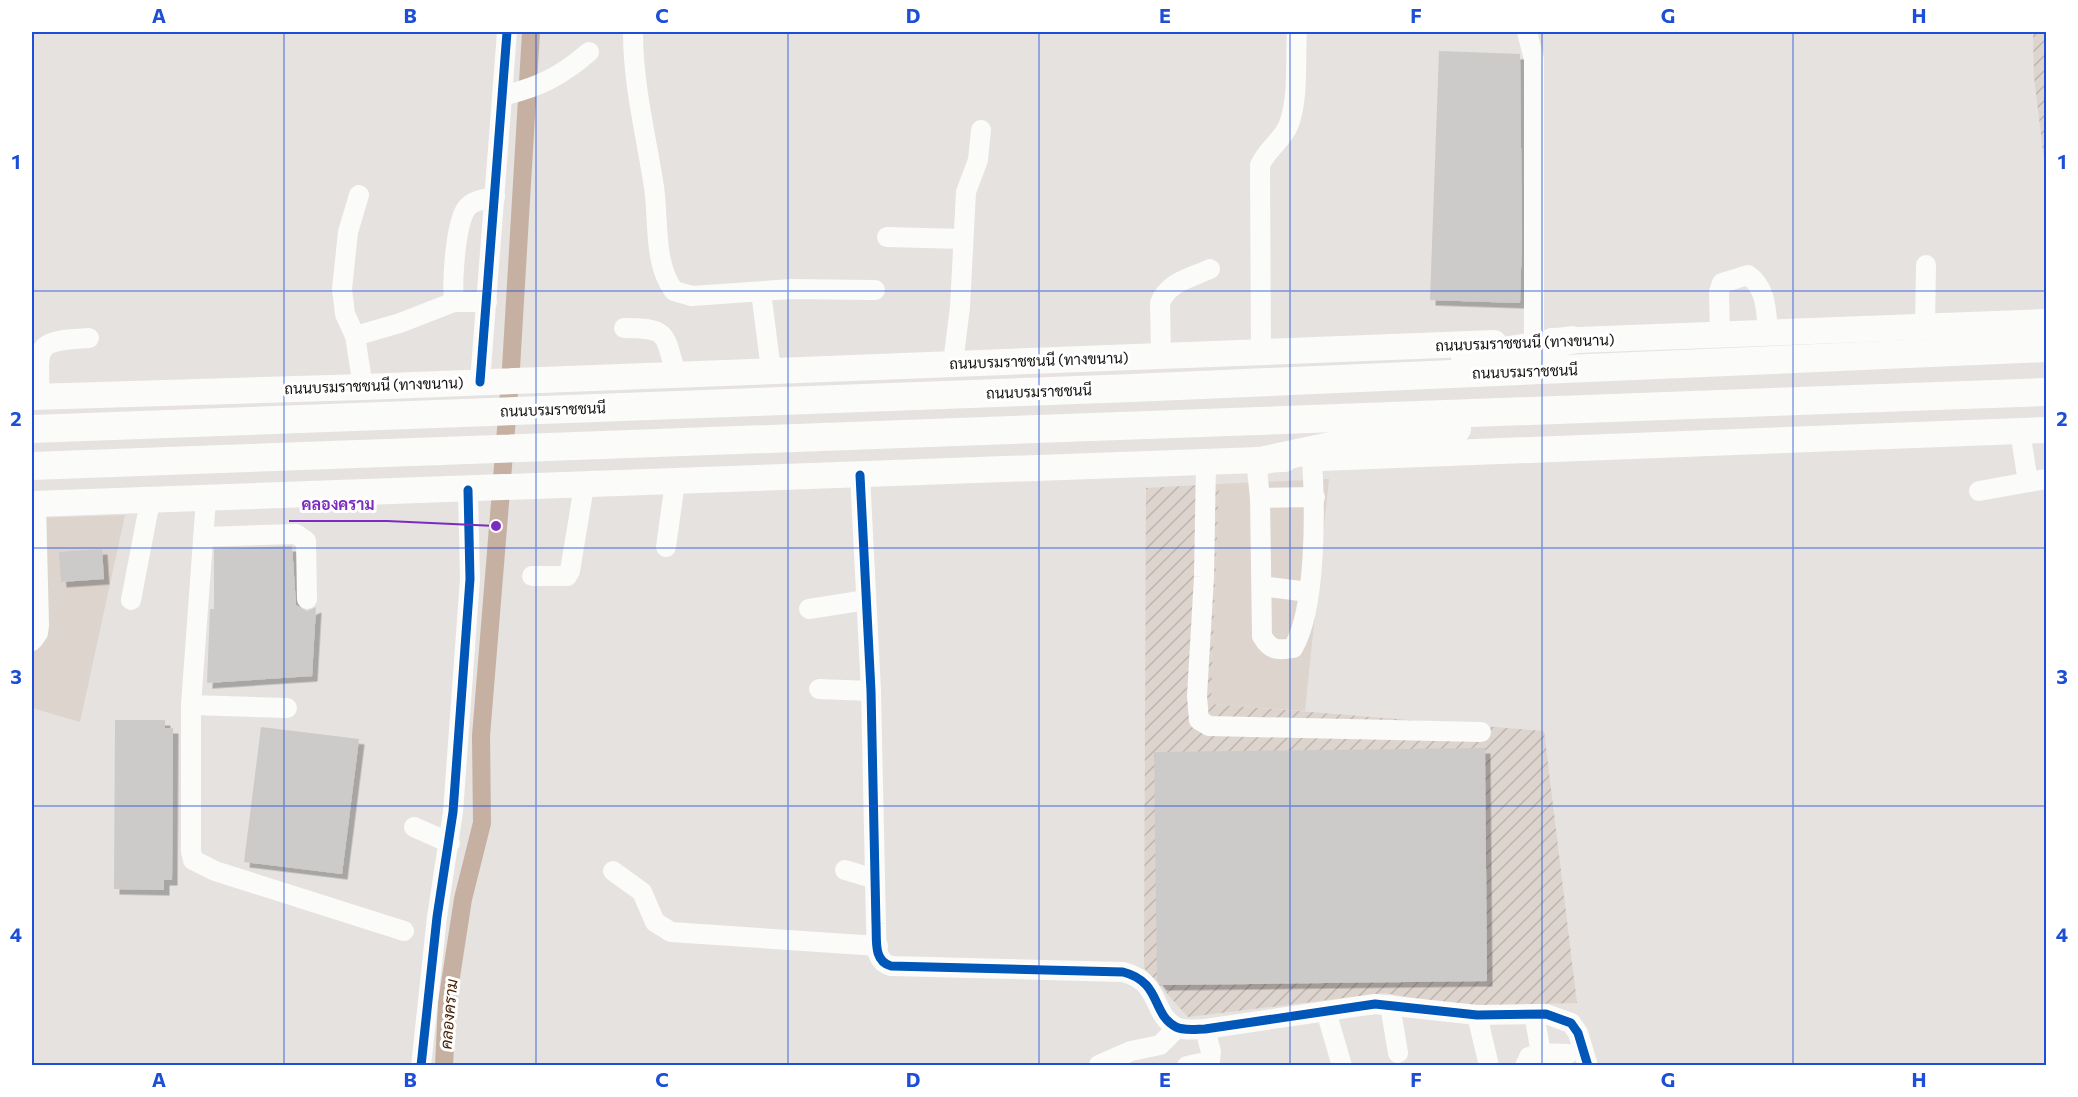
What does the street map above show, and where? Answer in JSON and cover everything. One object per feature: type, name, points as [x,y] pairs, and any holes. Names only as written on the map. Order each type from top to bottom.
[{"type":"highway","points":[[1302,380],[1572,340]]},
{"type":"highway","name":"ถนนบรมราชชนนี","points":[[32,429],[1302,380],[2046,348]]},
{"type":"highway","points":[[32,466],[2046,392]]},
{"type":"highway","points":[[1260,460],[1340,444],[1482,426],[1544,410]]},
{"type":"main road","name":"ถนนบรมราชชนนี (ทางขนาน)","points":[[36,396],[363,387],[2046,322]]},
{"type":"main road","points":[[34,504],[531,488],[2046,430]]},
{"type":"street","points":[[484,382],[495,196],[507,94],[507,32]]},
{"type":"street","points":[[633,32],[636,93],[654,189],[662,266],[668,283],[674,291],[692,296],[875,290]]},
{"type":"street","points":[[1261,351],[1260,165],[1264,155],[1281,138],[1289,124],[1294,98],[1297,32]]},
{"type":"street","points":[[1527,32],[1534,59],[1534,341]]},
{"type":"street","points":[[507,94],[533,88],[567,70],[589,52]]},
{"type":"street","points":[[952,363],[960,307],[966,192],[978,160],[981,130]]},
{"type":"street","points":[[359,195],[348,232],[342,289],[345,314],[355,336],[363,387]]},
{"type":"street","points":[[454,302],[454,267],[466,209],[475,201],[495,196]]},
{"type":"street","points":[[887,237],[962,238]]},
{"type":"street","points":[[1925,326],[1926,265]]},
{"type":"street","points":[[1161,355],[1160,303],[1163,295],[1169,287],[1210,269]]},
{"type":"street","points":[[1720,334],[1719,292],[1722,283],[1748,275],[1757,281],[1763,294],[1768,332]]},
{"type":"street","points":[[761,292],[771,370]]},
{"type":"street","points":[[355,336],[400,323],[454,302],[487,302]]},
{"type":"street","points":[[624,328],[652,328],[661,332],[666,340],[676,374]]},
{"type":"street","points":[[36,396],[39,357],[42,349],[56,340],[89,338]]},
{"type":"street","points":[[1979,491],[2037,481],[2020,431]]},
{"type":"street","points":[[1260,460],[1262,636],[1268,647],[1278,651],[1293,648],[1301,635],[1308,592],[1315,498],[1312,458]]},
{"type":"street","points":[[1206,462],[1204,577],[1197,696],[1199,720],[1209,726],[1481,732]]},
{"type":"street","points":[[860,475],[871,691],[878,957],[883,964],[1123,972],[1137,976],[1147,984],[1167,1019],[1177,1028],[1204,1029],[1375,1004],[1477,1015],[1546,1014],[1571,1023],[1578,1033],[1588,1065]]},
{"type":"street","points":[[666,547],[675,482]]},
{"type":"street","points":[[532,576],[555,578],[567,576],[570,571],[584,486]]},
{"type":"street","points":[[421,1065],[437,917],[450,843],[470,579],[470,490]]},
{"type":"street","points":[[1260,498],[1315,498]]},
{"type":"street","points":[[206,499],[191,705],[191,851],[193,860],[215,870],[404,931]]},
{"type":"street","points":[[131,600],[150,501]]},
{"type":"street","points":[[32,641],[38,633],[39,626],[34,504]]},
{"type":"street","points":[[203,537],[296,534],[303,537],[306,541],[307,599]]},
{"type":"street","points":[[1262,586],[1308,592]]},
{"type":"street","points":[[809,609],[866,600]]},
{"type":"street","points":[[819,689],[871,691]]},
{"type":"street","points":[[191,705],[287,708]]},
{"type":"street","points":[[414,827],[450,843]]},
{"type":"street","points":[[845,870],[875,879]]},
{"type":"street","points":[[613,871],[642,892],[655,922],[671,932],[878,946]]},
{"type":"street","points":[[1390,1005],[1398,1053]]},
{"type":"street","points":[[1326,1011],[1342,1065]]},
{"type":"street","points":[[1534,1014],[1541,1053]]},
{"type":"street","points":[[1477,1015],[1489,1065]]},
{"type":"street","points":[[1099,1065],[1131,1051],[1160,1045],[1177,1028]]},
{"type":"street","points":[[1187,1065],[1210,1061],[1211,1052],[1204,1029]]},
{"type":"street","points":[[1525,1065],[1529,1057],[1541,1053],[1568,1054]]},
{"type":"shaded area","points":[[2033,32],[2046,32],[2046,176],[2034,77]]},
{"type":"shaded area","points":[[1329,479],[1305,711],[1211,704],[1219,484]]},
{"type":"shaded area","points":[[1219,484],[1211,704],[1544,731],[1577,1003],[1458,1006],[1385,993],[1188,1017],[1144,968],[1146,488]]},
{"type":"shaded area","points":[[125,515],[80,722],[32,708],[32,518]]},
{"type":"building","points":[[1439,51],[1520,54],[1522,237],[1520,303],[1430,300]]},
{"type":"building","points":[[292,546],[296,605],[307,611],[316,607],[312,676],[207,683],[210,609],[214,609],[214,549]]},
{"type":"building","points":[[102,549],[104,579],[61,582],[59,552]]},
{"type":"building","points":[[115,720],[165,720],[165,728],[173,728],[172,880],[164,880],[164,890],[114,889]]},
{"type":"building","points":[[261,727],[359,739],[342,874],[244,862]]},
{"type":"building","points":[[1485,748],[1487,981],[1161,985],[1157,980],[1154,752]]},
{"type":"waterway","name":"คลองคราม","points":[[444,1066],[447,1003],[463,899],[482,823],[481,736],[511,368],[531,32]]},
{"type":"cycle path","points":[[480,382],[507,32]]},
{"type":"cycle path","points":[[860,475],[871,691],[876,943],[881,960],[891,966],[1123,972],[1144,983],[1168,1021],[1176,1027],[1186,1029],[1205,1029],[1375,1004],[1477,1015],[1546,1014],[1571,1023],[1578,1033],[1588,1066]]},
{"type":"cycle path","points":[[421,1066],[437,917],[453,812],[470,579],[468,490]]},
{"type":"place","name":"คลองคราม","points":[[496,526]]}]
